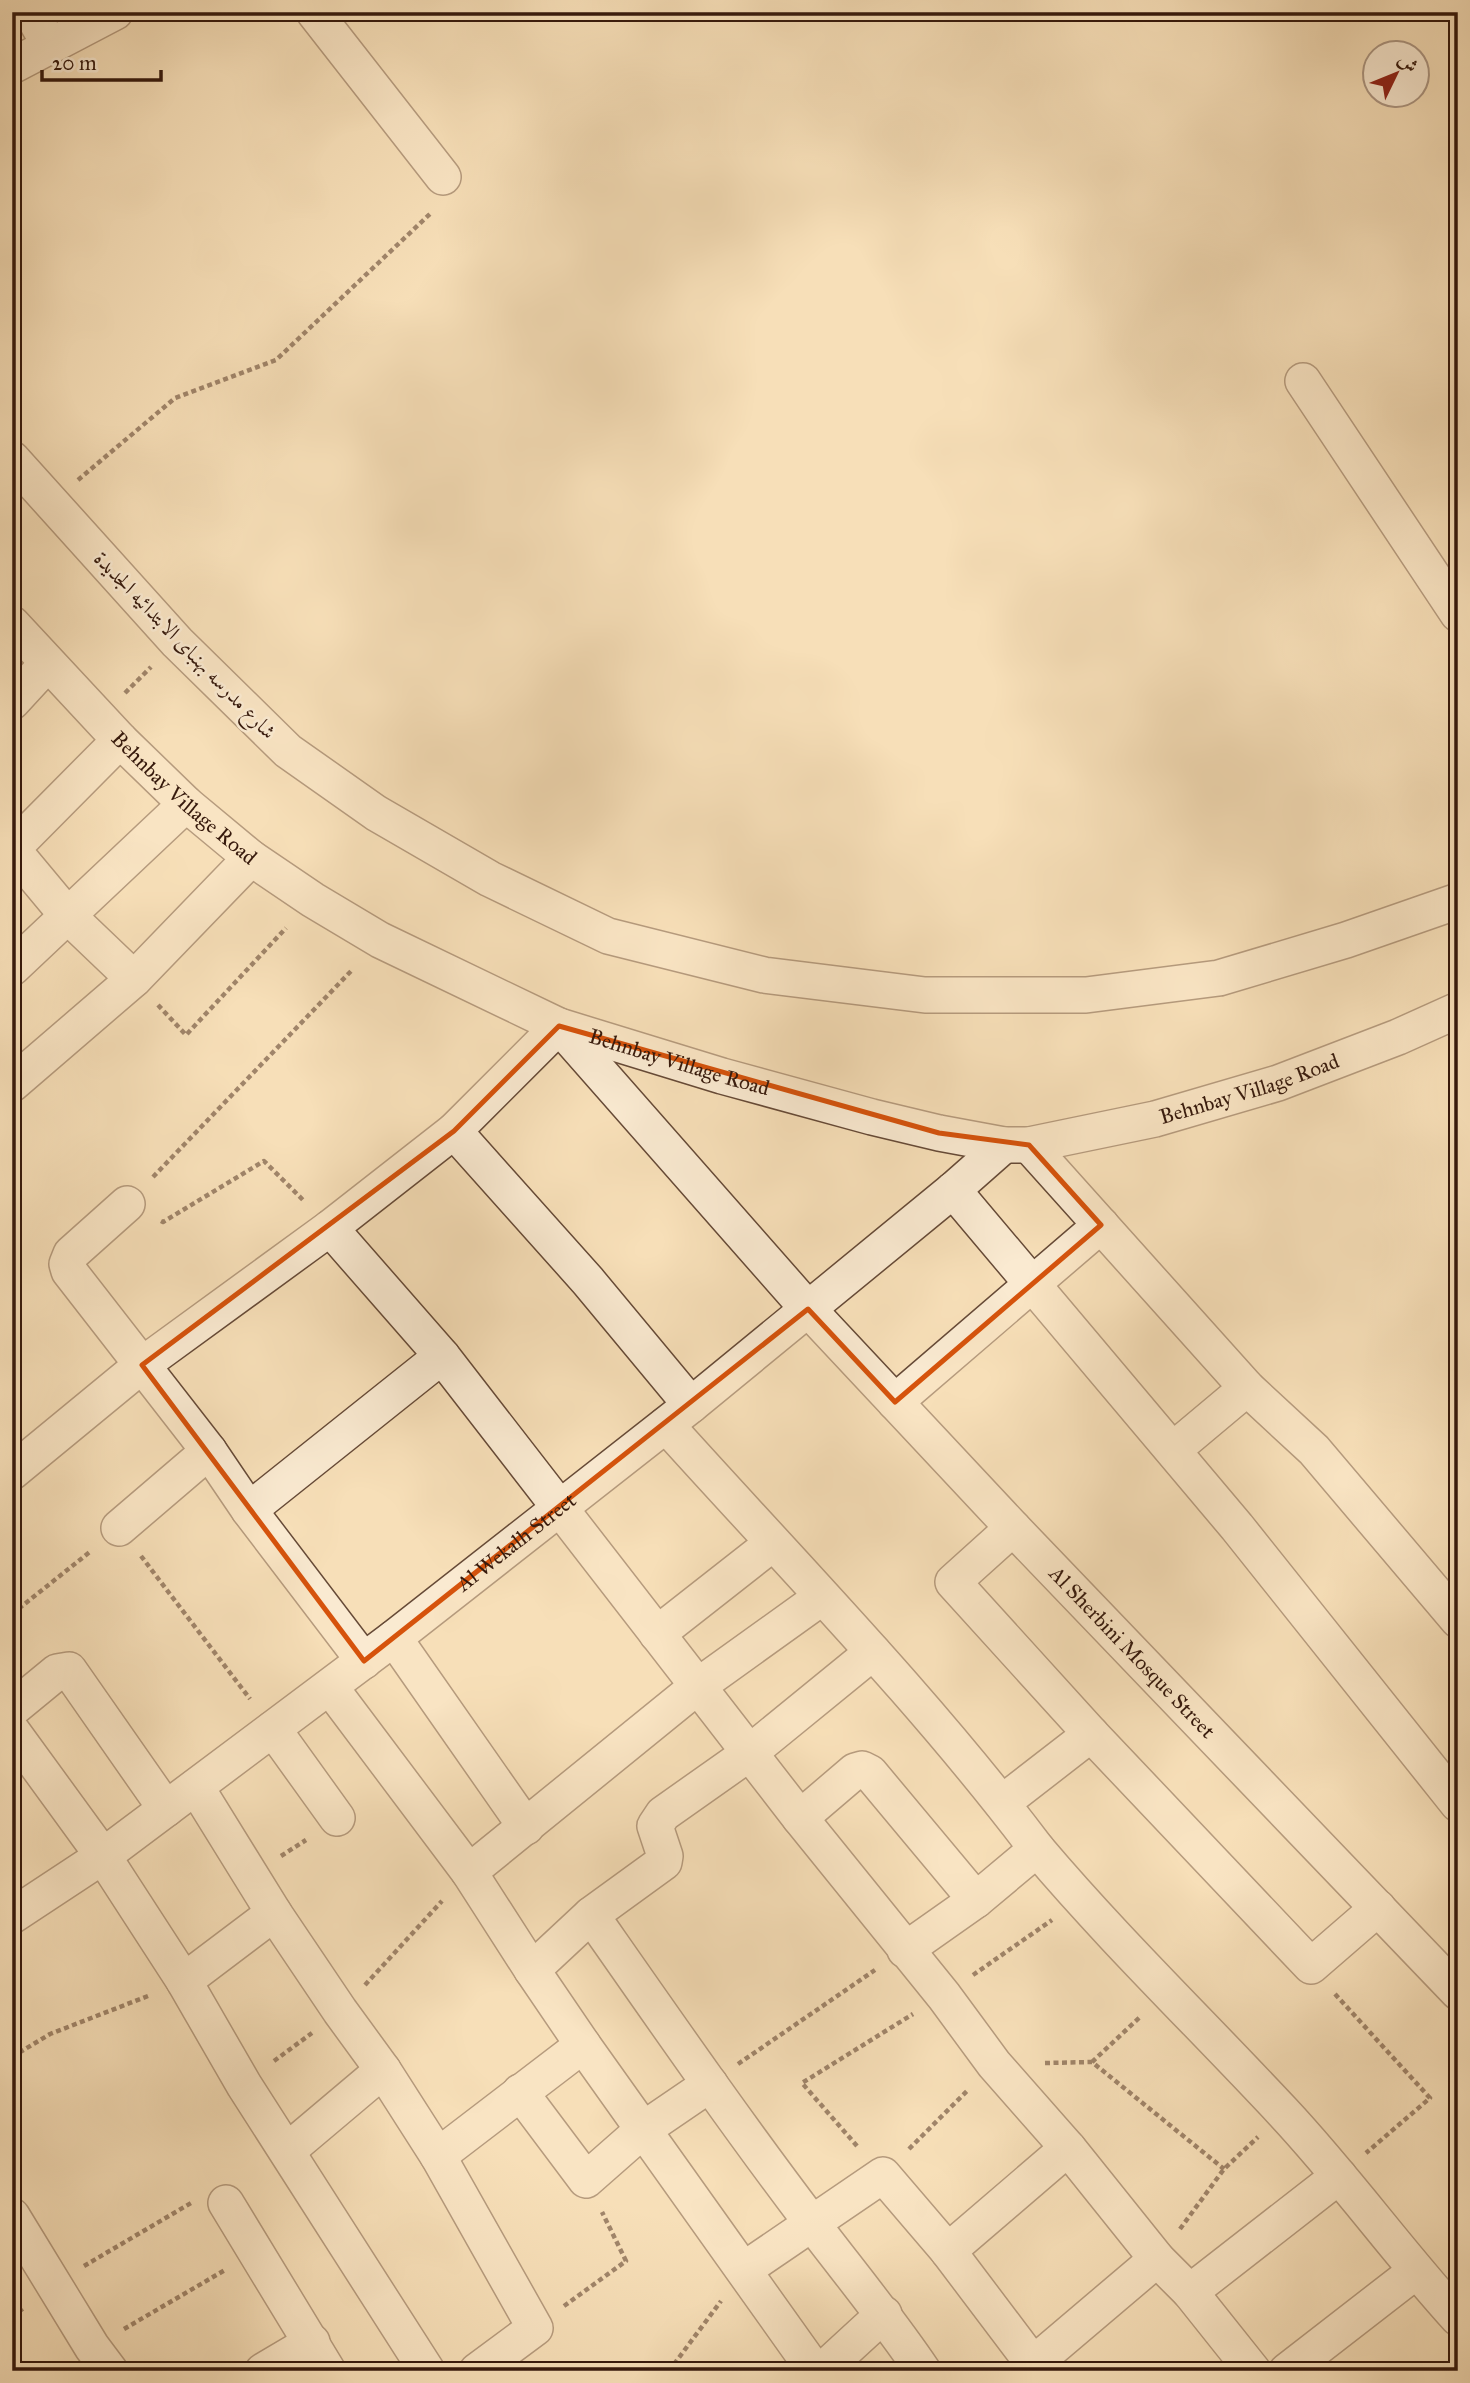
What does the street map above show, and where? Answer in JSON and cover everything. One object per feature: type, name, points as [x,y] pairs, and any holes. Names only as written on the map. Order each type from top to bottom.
[{"type":"street","points":[[31,12],[50,46]]},
{"type":"street","points":[[12,66],[115,12]]},
{"type":"street","points":[[314,12],[443,177]]},
{"type":"street","points":[[1303,381],[1458,614]]},
{"type":"street","name":"شارع مدرسه بهنباى الابتدائيه الجديدة","points":[[12,459],[177,642],[288,751],[376,813],[490,878],[608,936],[764,975],[925,996],[1086,995],[1219,978],[1346,940],[1458,901]]},
{"type":"street","name":"Behnbay Village Road","points":[[12,624],[109,729],[186,804],[251,858],[313,900],[380,940],[559,1026],[722,1076],[872,1117],[939,1133],[1016,1145],[1155,1119],[1278,1083],[1398,1037],[1458,1010]]},
{"type":"street","points":[[12,702],[47,664]]},
{"type":"street","points":[[109,729],[12,849],[67,915],[134,979]]},
{"type":"street","points":[[12,968],[186,804]]},
{"type":"street","points":[[12,1084],[134,979],[251,858]]},
{"type":"street","points":[[12,1472],[142,1365],[330,1228],[454,1131],[559,1026]]},
{"type":"street","name":"Al Sherbini Mosque Street","points":[[559,1026],[808,1309],[1013,1528],[1458,1992]]},
{"type":"street","points":[[454,1131],[588,1281],[679,1415],[773,1544],[873,1652],[1081,1900],[1284,2113],[1416,2272],[1458,2318]]},
{"type":"street","points":[[1016,1145],[1101,1226],[1247,1388],[1314,1450],[1458,1620]]},
{"type":"street","name":"Al Wekalh Street","points":[[12,1916],[103,1856],[394,1638],[679,1415],[953,1190],[1016,1145]]},
{"type":"street","points":[[953,1190],[1173,1450],[1458,1804]]},
{"type":"street","points":[[127,1204],[71,1254],[67,1264],[69,1271],[209,1451],[249,1510],[364,1661]]},
{"type":"street","points":[[895,1402],[1101,1226]]},
{"type":"street","points":[[330,1228],[442,1356],[748,1754],[944,1996],[994,2064],[1068,2148],[1157,2259],[1190,2292],[1253,2371]]},
{"type":"street","points":[[249,1510],[442,1356]]},
{"type":"street","points":[[1173,1450],[1247,1388]]},
{"type":"street","points":[[119,1528],[209,1451]]},
{"type":"street","points":[[1013,1528],[953,1582],[1091,1734],[1311,1966],[1378,1908]]},
{"type":"street","points":[[657,1634],[773,1544]]},
{"type":"street","points":[[468,1872],[698,1686],[822,1597]]},
{"type":"street","points":[[394,1638],[526,1827]]},
{"type":"street","points":[[532,1970],[590,1916],[664,1862],[665,1857],[655,1826],[663,1814],[748,1754],[873,1652]]},
{"type":"street","points":[[12,1709],[57,1672],[69,1670],[166,1809]]},
{"type":"street","points":[[330,1686],[468,1872],[583,2045],[745,2269],[815,2371]]},
{"type":"street","points":[[273,1728],[337,1818]]},
{"type":"street","points":[[12,1731],[103,1856],[184,1981],[244,2085],[427,2371]]},
{"type":"street","points":[[1002,1803],[1091,1734]]},
{"type":"street","points":[[800,1818],[855,1771],[862,1769],[870,1773],[976,1900]]},
{"type":"street","points":[[196,1787],[274,1913],[383,2070],[438,2156],[535,2328],[477,2371]]},
{"type":"street","points":[[905,1950],[976,1900],[1037,1849]]},
{"type":"street","points":[[184,1981],[274,1913]]},
{"type":"street","points":[[590,1916],[710,2084],[812,2223],[884,2314],[923,2371]]},
{"type":"street","points":[[438,2156],[583,2045]]},
{"type":"street","points":[[287,2151],[383,2070]]},
{"type":"street","points":[[520,2092],[586,2180],[644,2129],[710,2084]]},
{"type":"street","points":[[948,2251],[1068,2148]]},
{"type":"street","points":[[745,2269],[884,2175],[948,2251],[1029,2368],[1157,2259]]},
{"type":"street","points":[[1190,2292],[1339,2176]]},
{"type":"street","points":[[226,2203],[320,2356],[263,2371]]},
{"type":"street","points":[[12,2216],[101,2359]]},
{"type":"street","points":[[1287,2371],[1416,2272]]},
{"type":"street","points":[[822,2371],[884,2314]]},
{"type":"path","points":[[51,502],[175,398],[276,360],[444,200],[443,177]]},
{"type":"path","points":[[109,729],[177,642]]},
{"type":"path","points":[[134,979],[186,1035],[313,900]]},
{"type":"path","points":[[330,1228],[264,1161],[163,1222],[127,1204],[380,940]]},
{"type":"path","points":[[12,1614],[119,1528],[273,1728]]},
{"type":"path","points":[[252,1877],[337,1818]]},
{"type":"path","points":[[244,2085],[340,2011],[468,1872]]},
{"type":"path","points":[[994,2064],[884,2175],[802,2083],[944,1996],[1081,1900]]},
{"type":"path","points":[[710,2084],[905,1950]]},
{"type":"path","points":[[1311,1966],[1430,2098],[1339,2176]]},
{"type":"path","points":[[12,2057],[50,2034],[184,1981]]},
{"type":"path","points":[[1157,2259],[1224,2169],[1092,2063],[1166,1992]]},
{"type":"path","points":[[535,2328],[626,2261],[586,2180]]},
{"type":"path","points":[[54,2285],[206,2194],[226,2203]]},
{"type":"path","points":[[101,2359],[256,2252]]},
{"type":"path","points":[[669,2371],[745,2269]]},
{"type":"highlighted area","points":[[559,1026],[939,1133],[1029,1145],[1101,1225],[895,1402],[808,1309],[364,1661],[142,1365],[454,1131]]}]
